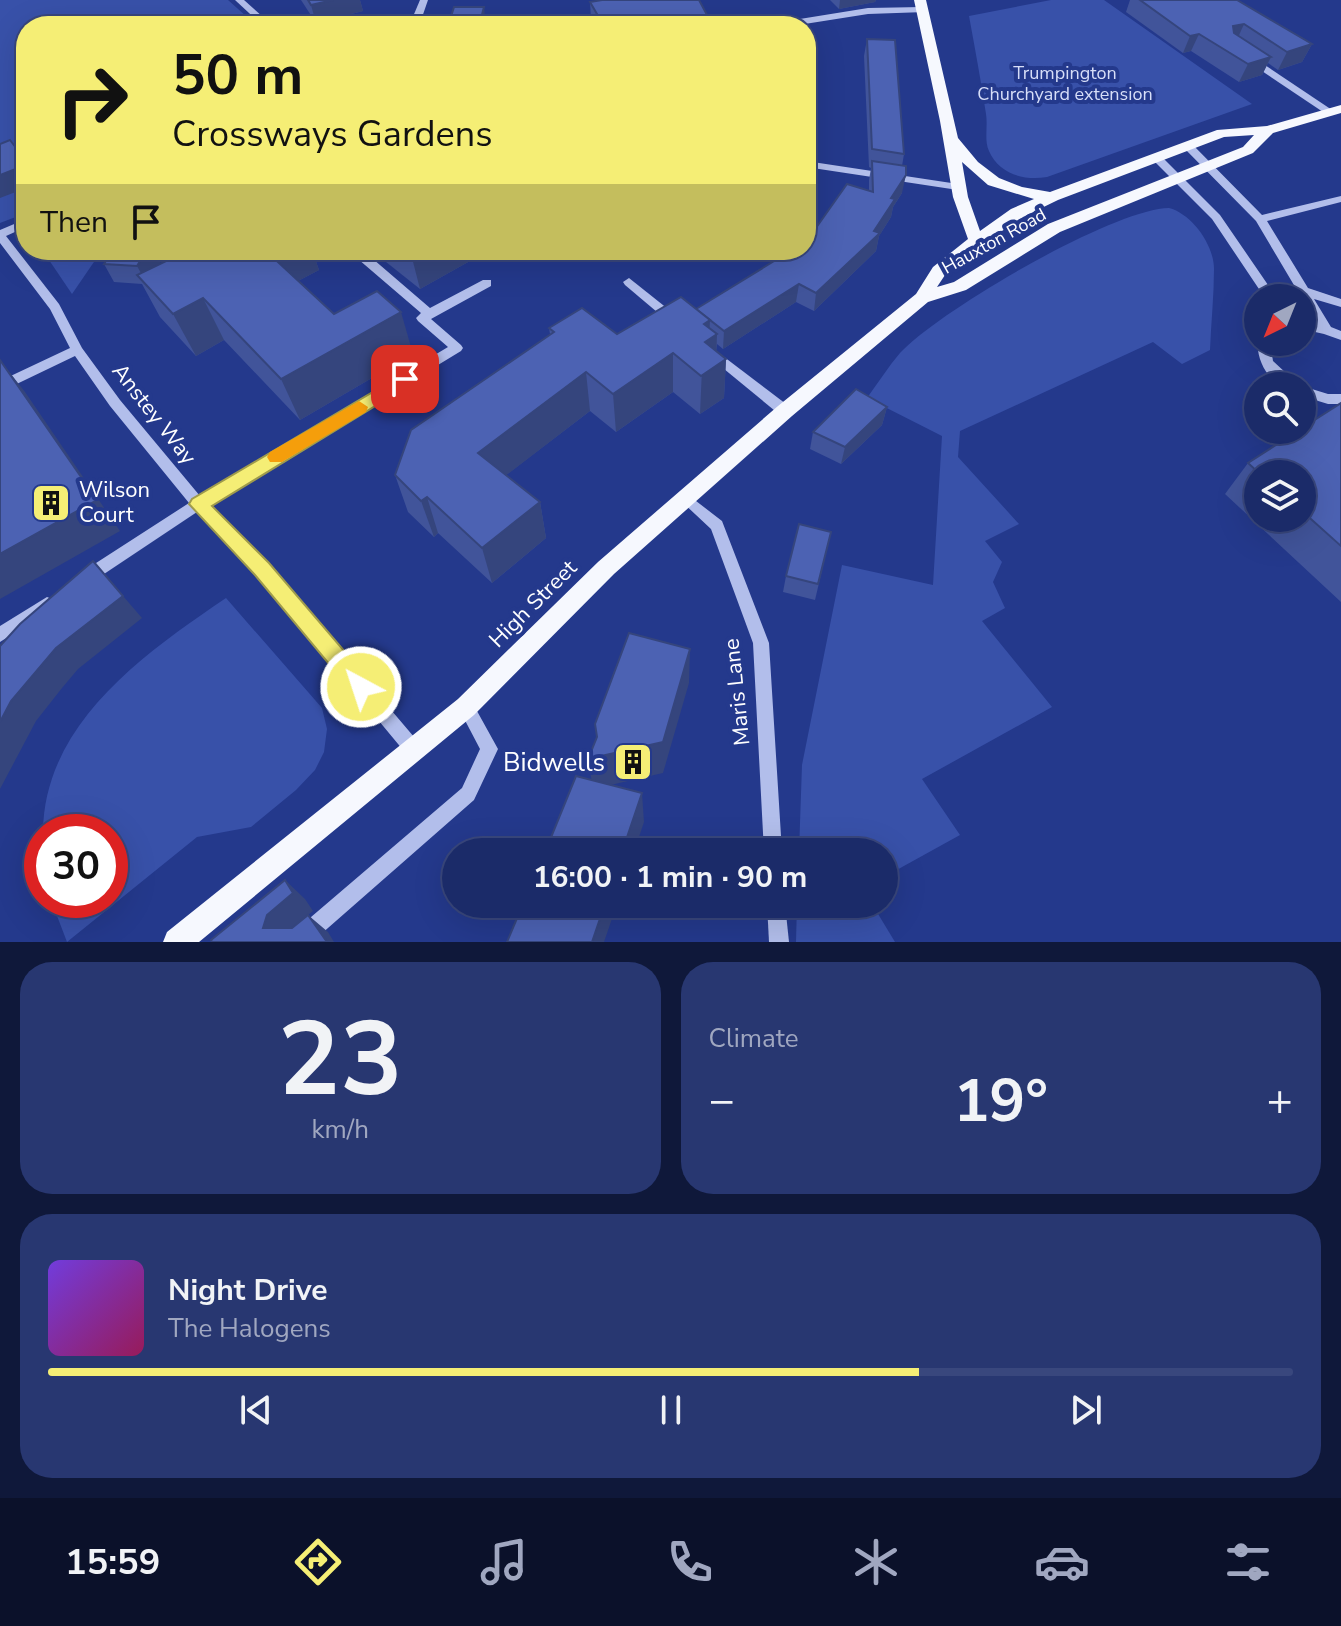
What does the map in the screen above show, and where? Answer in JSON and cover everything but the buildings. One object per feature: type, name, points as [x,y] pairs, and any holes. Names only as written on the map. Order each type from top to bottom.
[{"type":"main road","points":[[921,5],[952,140],[958,187],[976,241],[996,261]]},
{"type":"main road","name":"Hauxton Road","points":[[922,298],[939,271],[976,241],[1017,213],[1052,197],[1222,133],[1268,130],[1336,110]]},
{"type":"main road","name":"Hauxton Road","points":[[922,298],[960,286],[1054,228],[1248,150],[1268,130]]},
{"type":"main road","points":[[952,140],[973,168],[988,180],[1017,192],[1052,197]]},
{"type":"main road","name":"High Street","points":[[177,942],[466,707],[606,568],[785,411],[922,298]]},
{"type":"street","points":[[239,0],[257,16]]},
{"type":"street","points":[[816,19],[921,5]]},
{"type":"street","points":[[1243,54],[1336,110]]},
{"type":"street","points":[[1188,146],[1260,219],[1299,284]]},
{"type":"street","points":[[1156,157],[1216,217],[1261,284]]},
{"type":"street","points":[[816,166],[958,187]]},
{"type":"street","points":[[1260,219],[1341,199]]},
{"type":"street","name":"Anstey Way","points":[[0,235],[16,256]]},
{"type":"street","name":"Anstey Way","points":[[19,260],[55,307],[77,350],[115,403],[198,504],[262,569],[414,750]]},
{"type":"street","points":[[367,260],[429,314]]},
{"type":"street","points":[[629,282],[688,332]]},
{"type":"street","points":[[0,635],[198,504],[457,348],[422,318],[487,283]]},
{"type":"street","points":[[1316,295],[1341,303]]},
{"type":"street","points":[[1316,312],[1327,330]]},
{"type":"street","points":[[1316,328],[1341,336]]},
{"type":"street","points":[[700,342],[785,411]]},
{"type":"street","points":[[0,387],[77,350]]},
{"type":"street","points":[[1316,395],[1341,399]]},
{"type":"street","name":"Maris Lane","points":[[687,500],[717,525],[761,643],[772,838]]},
{"type":"street","points":[[297,942],[468,794],[489,749],[466,707]]},
{"type":"street","points":[[777,918],[779,942]]},
{"type":"green space","points":[[0,0],[228,0],[246,16],[16,16],[16,217],[0,223]]},
{"type":"green space","name":"Trumpington Churchyard extension","points":[[1051,0],[1104,0],[1252,104],[1047,177],[1030,178],[1013,174],[993,159],[988,147],[986,114],[969,16]]},
{"type":"green space","points":[[1169,208],[1178,211],[1206,241],[1213,260],[1214,279],[1210,350],[1182,364],[1153,342],[960,431],[958,457],[1019,524],[985,541],[1002,562],[993,582],[1005,608],[982,621],[1052,707],[922,779],[960,835],[898,869],[898,838],[799,838],[802,765],[842,565],[933,585],[942,436],[867,398],[900,353],[951,312],[1070,243],[1143,213]]},
{"type":"green space","points":[[49,260],[95,260],[72,294]]},
{"type":"green space","points":[[226,598],[322,708],[327,729],[324,752],[315,770],[296,790],[251,827],[197,837],[128,893],[128,814],[45,814],[48,793],[61,757],[80,725],[104,695],[163,642]]},
{"type":"green space","points":[[58,918],[97,918],[67,942]]},
{"type":"green space","points":[[797,918],[880,918],[895,942],[796,942]]},
{"type":"slow traffic","points":[[276,457],[359,407]]},
{"type":"place","name":"Wilson Court","points":[[51,503]]},
{"type":"place","name":"Bidwells","points":[[633,762]]},
{"type":"route","points":[[361,687],[262,569],[198,504],[405,379]]}]
